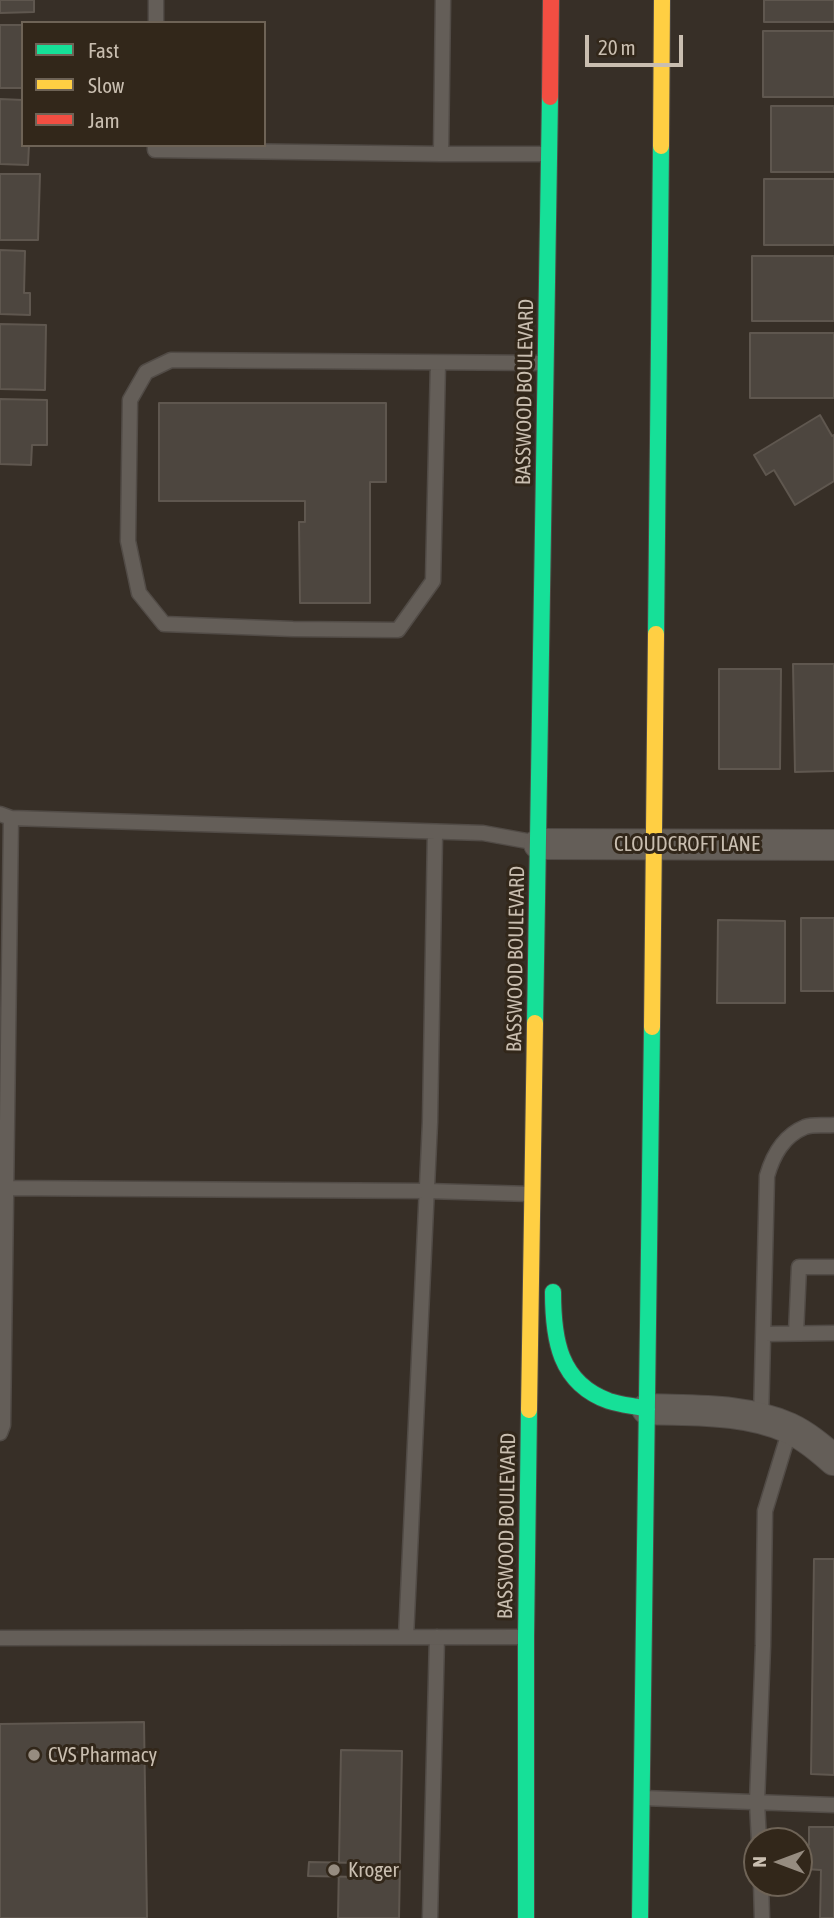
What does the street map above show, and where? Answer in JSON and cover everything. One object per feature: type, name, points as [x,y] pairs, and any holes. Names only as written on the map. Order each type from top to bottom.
[{"type":"main road","name":"BASSWOOD BOULEVARD","points":[[526,1918],[526,1637],[551,0]]},
{"type":"main road","points":[[640,1918],[662,0]]},
{"type":"main road","points":[[532,1239],[550,1276],[553,1323],[559,1353],[569,1371],[596,1395],[611,1402],[647,1409]]},
{"type":"street","name":"CLOUDCROFT LANE","points":[[540,844],[834,845]]},
{"type":"street","points":[[647,1409],[737,1414],[761,1419],[790,1429],[814,1443],[834,1460]]},
{"type":"lane","points":[[156,0],[156,21]]},
{"type":"lane","points":[[441,154],[443,0]]},
{"type":"lane","points":[[155,147],[155,150],[549,154]]},
{"type":"lane","points":[[438,363],[433,581],[398,630],[164,624],[139,593],[128,541],[130,400],[146,372],[171,360],[546,363]]},
{"type":"lane","points":[[0,1433],[3,1425],[6,1188],[6,816],[483,833],[540,844]]},
{"type":"lane","points":[[406,1637],[427,1191],[435,833]]},
{"type":"lane","points":[[761,1419],[767,1176],[773,1155],[784,1141],[807,1126],[834,1125]]},
{"type":"lane","points":[[6,1188],[532,1194]]},
{"type":"lane","points":[[796,1333],[799,1267],[834,1266]]},
{"type":"lane","points":[[764,1334],[834,1333]]},
{"type":"lane","points":[[758,1827],[765,1511],[790,1429]]},
{"type":"lane","points":[[430,1918],[437,1637]]},
{"type":"lane","points":[[0,1638],[526,1637]]},
{"type":"lane","points":[[642,1798],[834,1805]]},
{"type":"lane","points":[[761,1897],[762,1918]]},
{"type":"building","points":[[0,0],[34,0],[34,12],[0,13]]},
{"type":"building","points":[[764,0],[834,0],[834,22],[764,22]]},
{"type":"building","points":[[0,25],[21,25],[21,88],[0,88]]},
{"type":"building","points":[[763,31],[834,31],[834,97],[763,97]]},
{"type":"building","points":[[0,99],[21,100],[21,147],[29,147],[28,165],[0,164]]},
{"type":"building","points":[[771,106],[834,106],[834,172],[771,172]]},
{"type":"building","points":[[0,174],[40,174],[38,240],[0,240]]},
{"type":"building","points":[[764,179],[834,179],[834,245],[764,245]]},
{"type":"building","points":[[0,250],[25,251],[24,293],[30,293],[30,315],[0,314]]},
{"type":"building","points":[[752,256],[834,256],[834,321],[752,321]]},
{"type":"building","points":[[0,324],[46,325],[45,390],[0,389]]},
{"type":"building","points":[[750,333],[834,333],[834,398],[750,398]]},
{"type":"building","points":[[0,399],[47,400],[47,445],[32,445],[31,465],[0,464]]},
{"type":"building","points":[[159,403],[386,403],[386,482],[370,482],[370,603],[300,603],[299,522],[305,522],[305,501],[159,501]]},
{"type":"building","points":[[820,415],[832,436],[834,435],[834,481],[795,505],[774,470],[766,475],[754,455]]},
{"type":"building","points":[[793,664],[834,664],[834,771],[795,772]]},
{"type":"building","points":[[719,669],[781,669],[780,769],[719,769]]},
{"type":"building","points":[[801,918],[834,918],[834,991],[801,991]]},
{"type":"building","points":[[718,920],[785,921],[785,1003],[717,1003]]},
{"type":"building","points":[[814,1559],[834,1559],[834,1775],[811,1774]]},
{"type":"building","name":"CVS Pharmacy","points":[[144,1722],[147,1918],[0,1918],[0,1724]]},
{"type":"building","name":"Kroger","points":[[341,1750],[402,1751],[399,1918],[338,1918]]},
{"type":"building","points":[[813,1827],[834,1827],[834,1918],[820,1918],[821,1870],[813,1870]]},
{"type":"building","name":"Kroger","points":[[309,1862],[359,1863],[359,1877],[308,1876]]},
{"type":"traffic: fast","points":[[535,1023],[550,97]]},
{"type":"traffic: fast","points":[[656,634],[661,146]]},
{"type":"traffic: fast","points":[[640,1918],[652,1027]]},
{"type":"traffic: fast","points":[[553,1292],[558,1342],[569,1371],[592,1393],[609,1401],[647,1409]]},
{"type":"traffic: fast","points":[[526,1918],[529,1410]]},
{"type":"traffic: slow","points":[[661,146],[662,0]]},
{"type":"traffic: slow","points":[[652,1027],[656,634]]},
{"type":"traffic: slow","points":[[529,1410],[535,1023]]},
{"type":"traffic: jam","points":[[550,97],[551,0]]},
{"type":"place","name":"CVS Pharmacy","points":[[34,1755]]},
{"type":"place","name":"Kroger","points":[[334,1870]]}]
